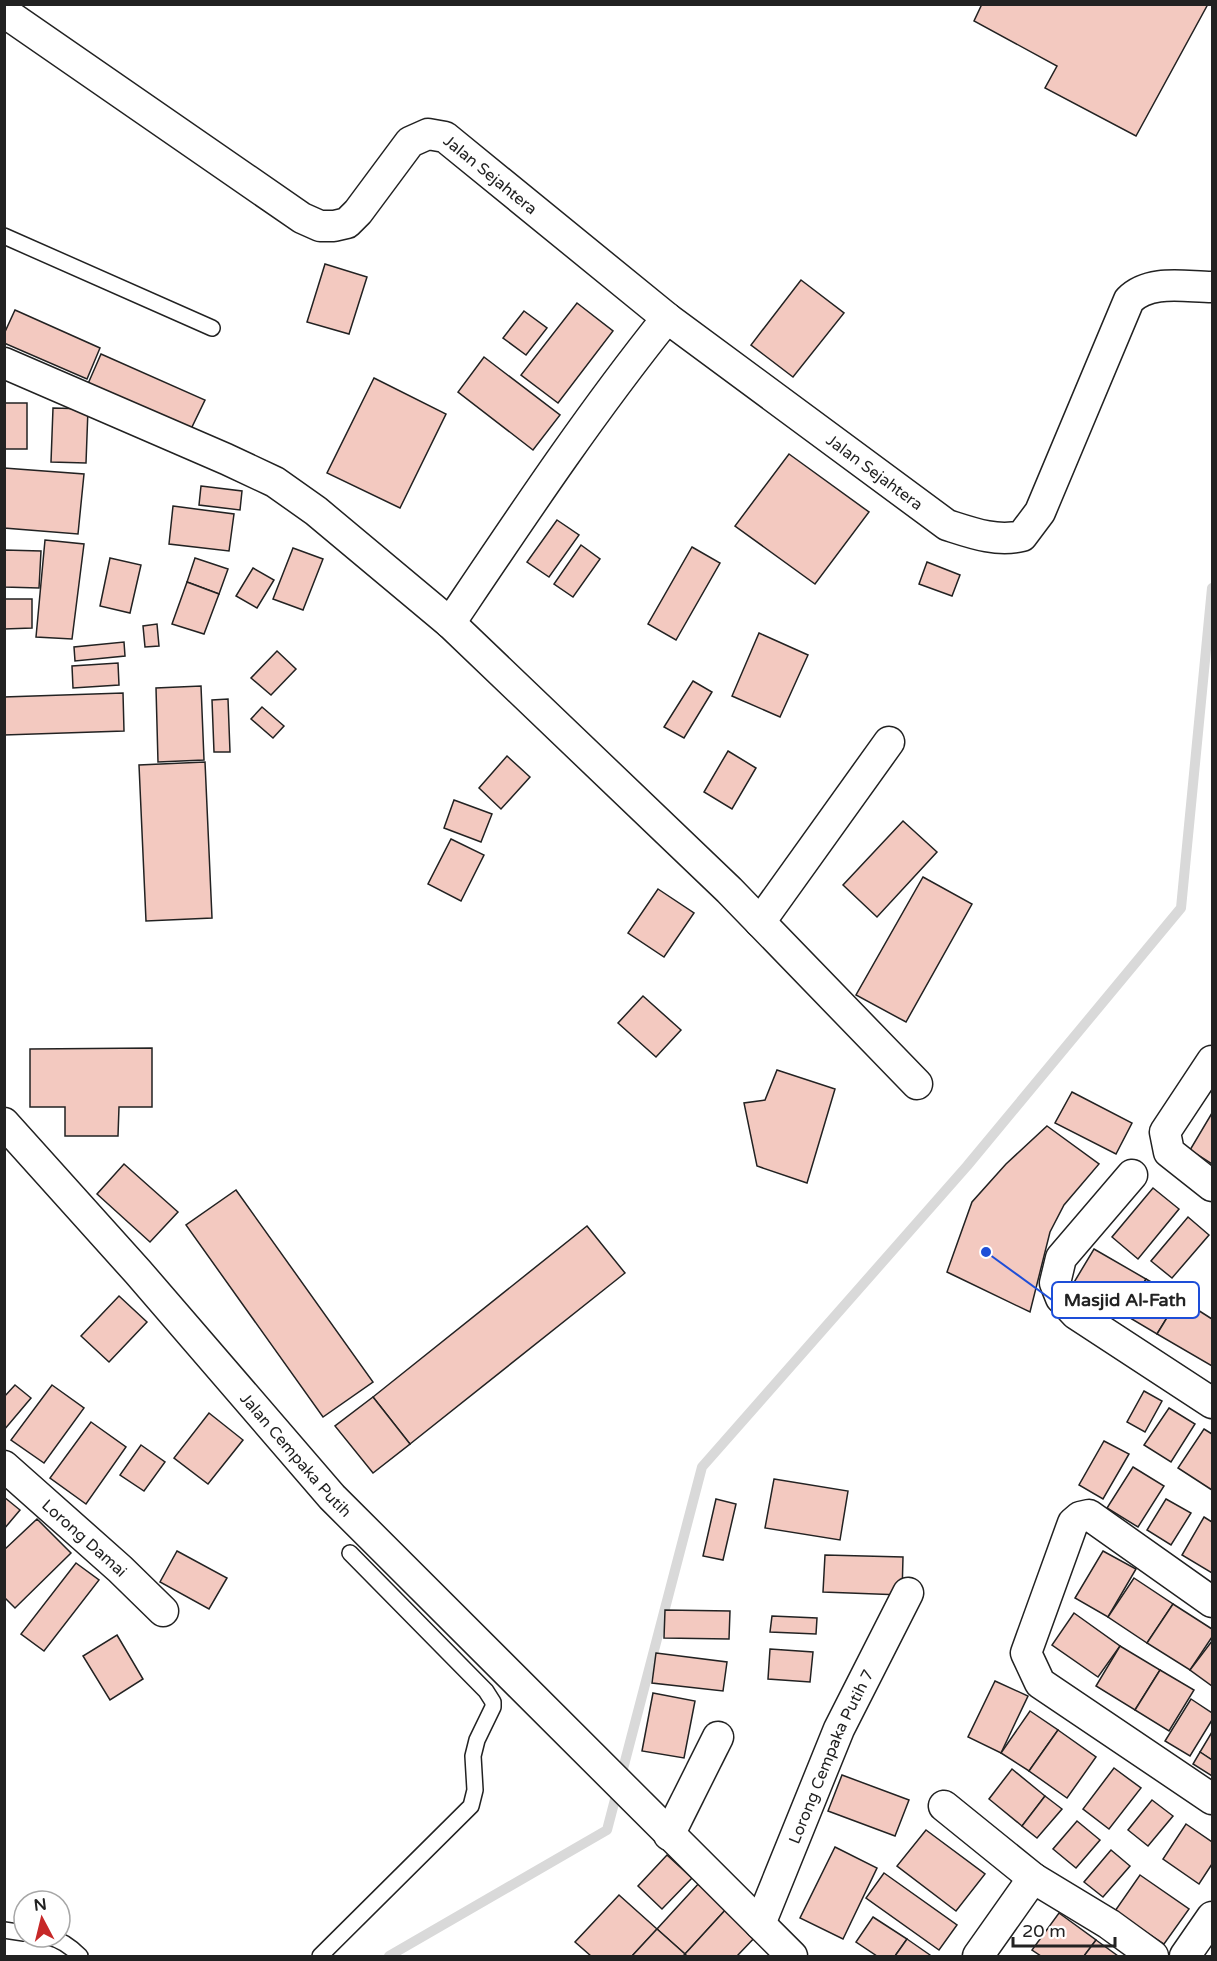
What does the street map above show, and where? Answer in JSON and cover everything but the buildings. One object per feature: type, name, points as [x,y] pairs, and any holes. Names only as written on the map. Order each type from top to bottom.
[{"type":"street","name":"Jalan Sejahtera","points":[[4,12],[302,218],[320,226],[347,223],[358,212],[410,142],[428,134],[445,137],[668,318],[947,525],[977,535],[1008,539],[1022,536],[1041,512],[1129,300],[1138,291],[1156,286],[1212,287]]},
{"type":"street","points":[[450,623],[621,375],[668,318]]},
{"type":"street","points":[[4,363],[275,482],[316,511],[450,623],[729,890],[917,1084]]},
{"type":"street","points":[[760,922],[889,742]]},
{"type":"street","points":[[1212,1061],[1165,1132],[1165,1142],[1169,1152],[1212,1186]]},
{"type":"street","name":"Jalan Cempaka Putih","points":[[4,1123],[138,1272],[333,1497],[660,1825]]},
{"type":"street","points":[[1132,1175],[1061,1258],[1055,1282],[1061,1298],[1076,1314],[1212,1403]]},
{"type":"street","name":"Lorong Damai","points":[[4,1466],[120,1569],[163,1611]]},
{"type":"street","points":[[1212,1602],[1089,1515],[1080,1517],[1073,1523],[1026,1653],[1040,1683],[1212,1798]]},
{"type":"street","name":"Lorong Cempaka Putih 7","points":[[760,1924],[839,1729],[908,1593]]},
{"type":"street","points":[[718,1737],[660,1825],[760,1924],[785,1954]]},
{"type":"street","points":[[944,1806],[1033,1878],[1109,1924],[1153,1956]]},
{"type":"street","points":[[978,1956],[1033,1878]]},
{"type":"street","points":[[1185,1956],[1212,1917]]},
{"type":"lane","points":[[4,236],[212,328]]},
{"type":"lane","points":[[320,1956],[471,1806],[475,1790],[473,1756],[477,1740],[493,1707],[493,1702],[486,1690],[350,1553]]},
{"type":"waterway","points":[[389,1956],[607,1830],[702,1467],[967,1166],[1181,908],[1212,588]]},
{"type":"place","name":"Masjid Al-Fath","points":[[986,1252]]}]
